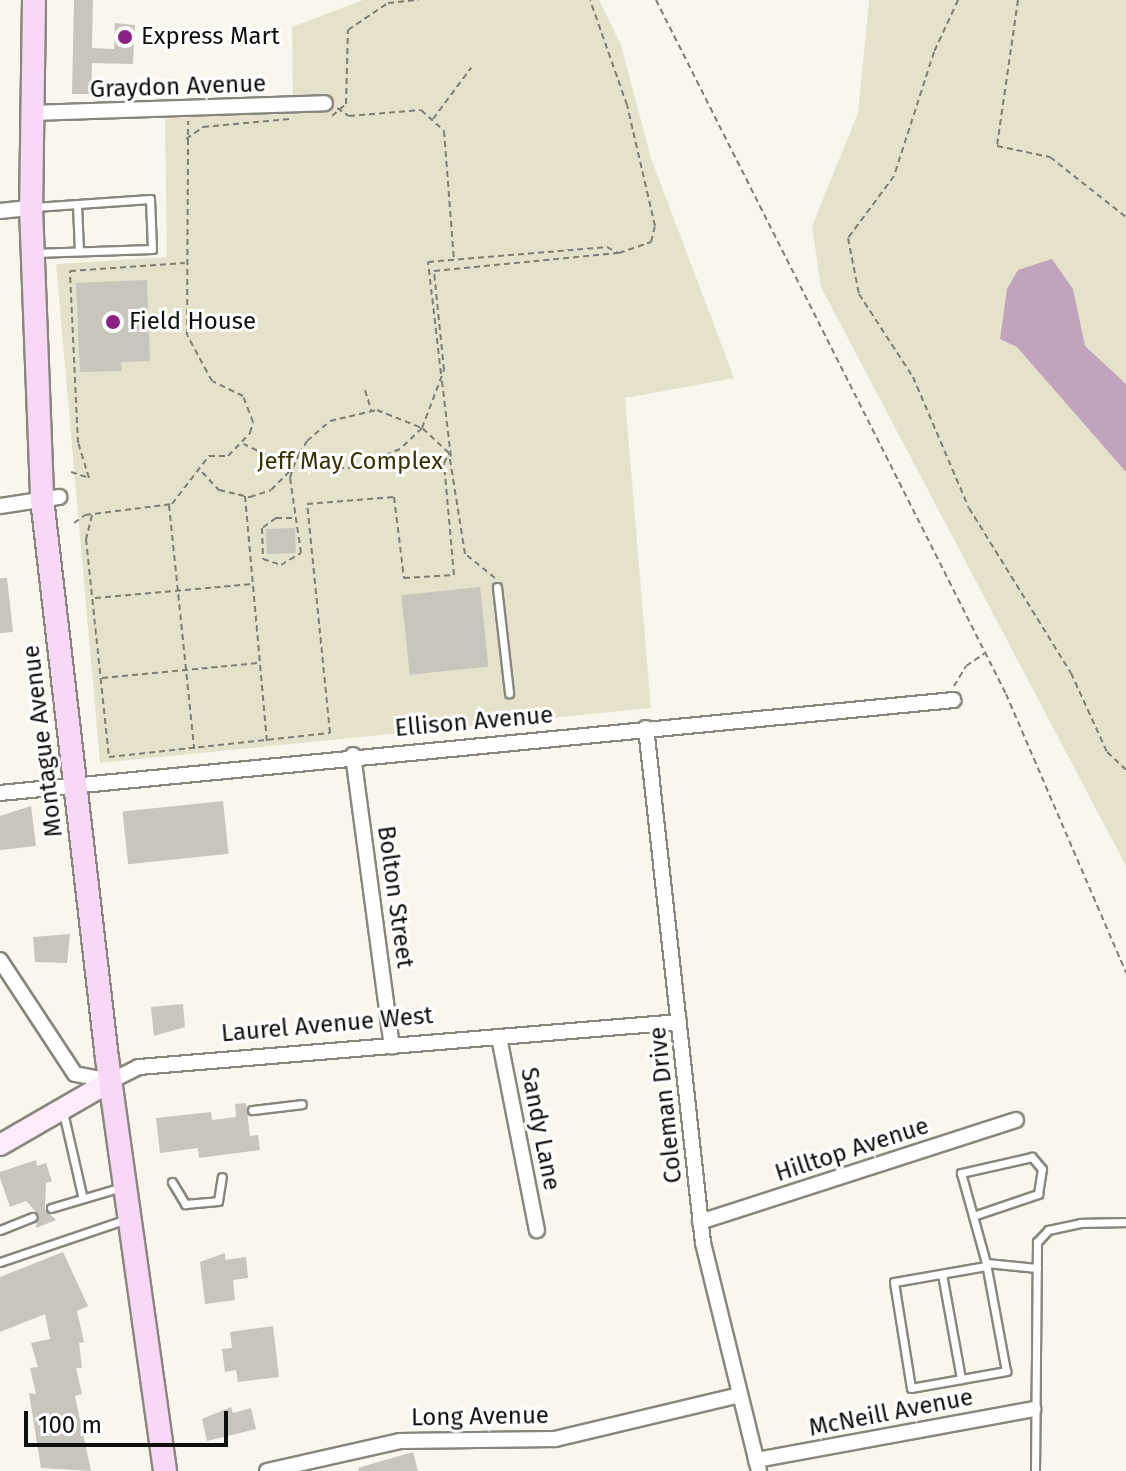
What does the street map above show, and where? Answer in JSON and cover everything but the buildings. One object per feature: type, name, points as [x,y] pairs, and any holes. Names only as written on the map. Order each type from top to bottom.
[{"type":"main road","name":"Montague Avenue","points":[[34,0],[32,253],[75,787],[129,1219],[165,1471]]},
{"type":"street","name":"Graydon Avenue","points":[[31,113],[323,110]]},
{"type":"street","points":[[0,211],[31,208]]},
{"type":"street","points":[[0,506],[51,498]]},
{"type":"street","name":"Ellison Avenue","points":[[0,793],[353,755],[953,700]]},
{"type":"street","name":"Coleman Drive","points":[[646,728],[700,1222],[758,1466]]},
{"type":"street","name":"Bolton Street","points":[[353,755],[392,1046]]},
{"type":"street","points":[[0,960],[75,1074],[111,1081]]},
{"type":"street","name":"Laurel Avenue West","points":[[0,1145],[139,1067],[679,1022]]},
{"type":"street","name":"Sandy Lane","points":[[499,1037],[537,1230]]},
{"type":"street","name":"Hilltop Avenue","points":[[700,1222],[1016,1120]]},
{"type":"street","name":"Long Avenue","points":[[267,1471],[400,1441],[555,1439],[740,1395]]},
{"type":"street","name":"McNeill Avenue","points":[[758,1466],[1033,1409]]},
{"type":"lane","points":[[31,208],[150,199],[152,249],[32,253]]},
{"type":"lane","points":[[77,204],[79,251]]},
{"type":"lane","points":[[497,587],[509,693]]},
{"type":"lane","points":[[252,1110],[302,1104]]},
{"type":"lane","points":[[63,1112],[82,1195]]},
{"type":"lane","points":[[973,1216],[1038,1194],[1042,1169],[1032,1157],[961,1173],[986,1264],[1006,1371],[911,1388],[894,1282],[986,1264],[1037,1268]]},
{"type":"lane","points":[[172,1182],[185,1204],[218,1201],[222,1177]]},
{"type":"lane","points":[[51,1208],[82,1195],[125,1187]]},
{"type":"lane","points":[[0,1230],[32,1217]]},
{"type":"lane","points":[[0,1262],[129,1219]]},
{"type":"lane","points":[[1035,1471],[1033,1409],[1037,1242],[1048,1230],[1126,1222]]},
{"type":"lane","points":[[942,1274],[961,1379]]},
{"type":"path","points":[[419,0],[388,3],[348,30],[344,109],[349,116],[421,110],[444,131],[454,260]]},
{"type":"path","points":[[244,444],[293,468],[354,468],[400,449],[422,428],[441,375],[434,271],[619,253],[647,246],[655,226],[627,105],[590,0]]},
{"type":"path","points":[[656,0],[985,653],[1126,973]]},
{"type":"path","points":[[958,0],[934,52],[894,176],[848,238],[859,294],[913,377],[969,508],[1071,673],[1107,752],[1126,770]]},
{"type":"path","points":[[1018,0],[997,146],[1050,157],[1126,217]]},
{"type":"path","points":[[432,120],[471,68]]},
{"type":"path","points":[[323,110],[344,109]]},
{"type":"path","points":[[323,110],[344,109]]},
{"type":"path","points":[[237,115],[296,111]]},
{"type":"path","points":[[185,140],[203,127],[305,118]]},
{"type":"path","points":[[74,523],[92,515],[169,504],[202,471],[209,456],[228,456],[244,444],[253,422],[250,409],[234,388],[212,381],[190,345],[185,126],[193,119]]},
{"type":"path","points":[[497,587],[493,570],[465,554],[428,262],[607,247],[619,253]]},
{"type":"path","points":[[71,472],[89,478],[78,443],[70,271],[186,263]]},
{"type":"path","points":[[365,390],[371,411]]},
{"type":"path","points":[[202,471],[219,490],[245,496],[271,490],[293,468],[307,441],[330,421],[371,411],[422,428],[449,453],[452,467]]},
{"type":"path","points":[[92,515],[86,539],[109,757],[194,751],[330,733],[307,504],[394,497],[404,578],[454,575],[444,463],[449,453]]},
{"type":"path","points":[[292,518],[276,518],[262,528],[263,559],[281,565],[301,553],[292,518],[293,468]]},
{"type":"path","points":[[245,496],[267,741]]},
{"type":"path","points":[[169,504],[194,751]]},
{"type":"path","points":[[92,598],[253,583]]},
{"type":"path","points":[[953,700],[960,674],[985,653]]},
{"type":"path","points":[[101,678],[260,663]]},
{"type":"green space","name":"Jeff May Complex","points":[[363,0],[599,0],[621,45],[651,158],[734,378],[625,398],[651,708],[100,763],[56,264],[167,257],[165,119],[293,109],[292,27]]},
{"type":"green space","points":[[869,0],[1126,0],[1126,866],[821,287],[812,226],[858,113]]},
{"type":"shaded area","points":[[1052,259],[1073,289],[1085,346],[1126,384],[1126,472],[1017,347],[1000,339],[1007,289],[1018,270]]},
{"type":"place","name":"Express Mart","points":[[125,37]]},
{"type":"place","name":"Field House","points":[[113,322]]}]
